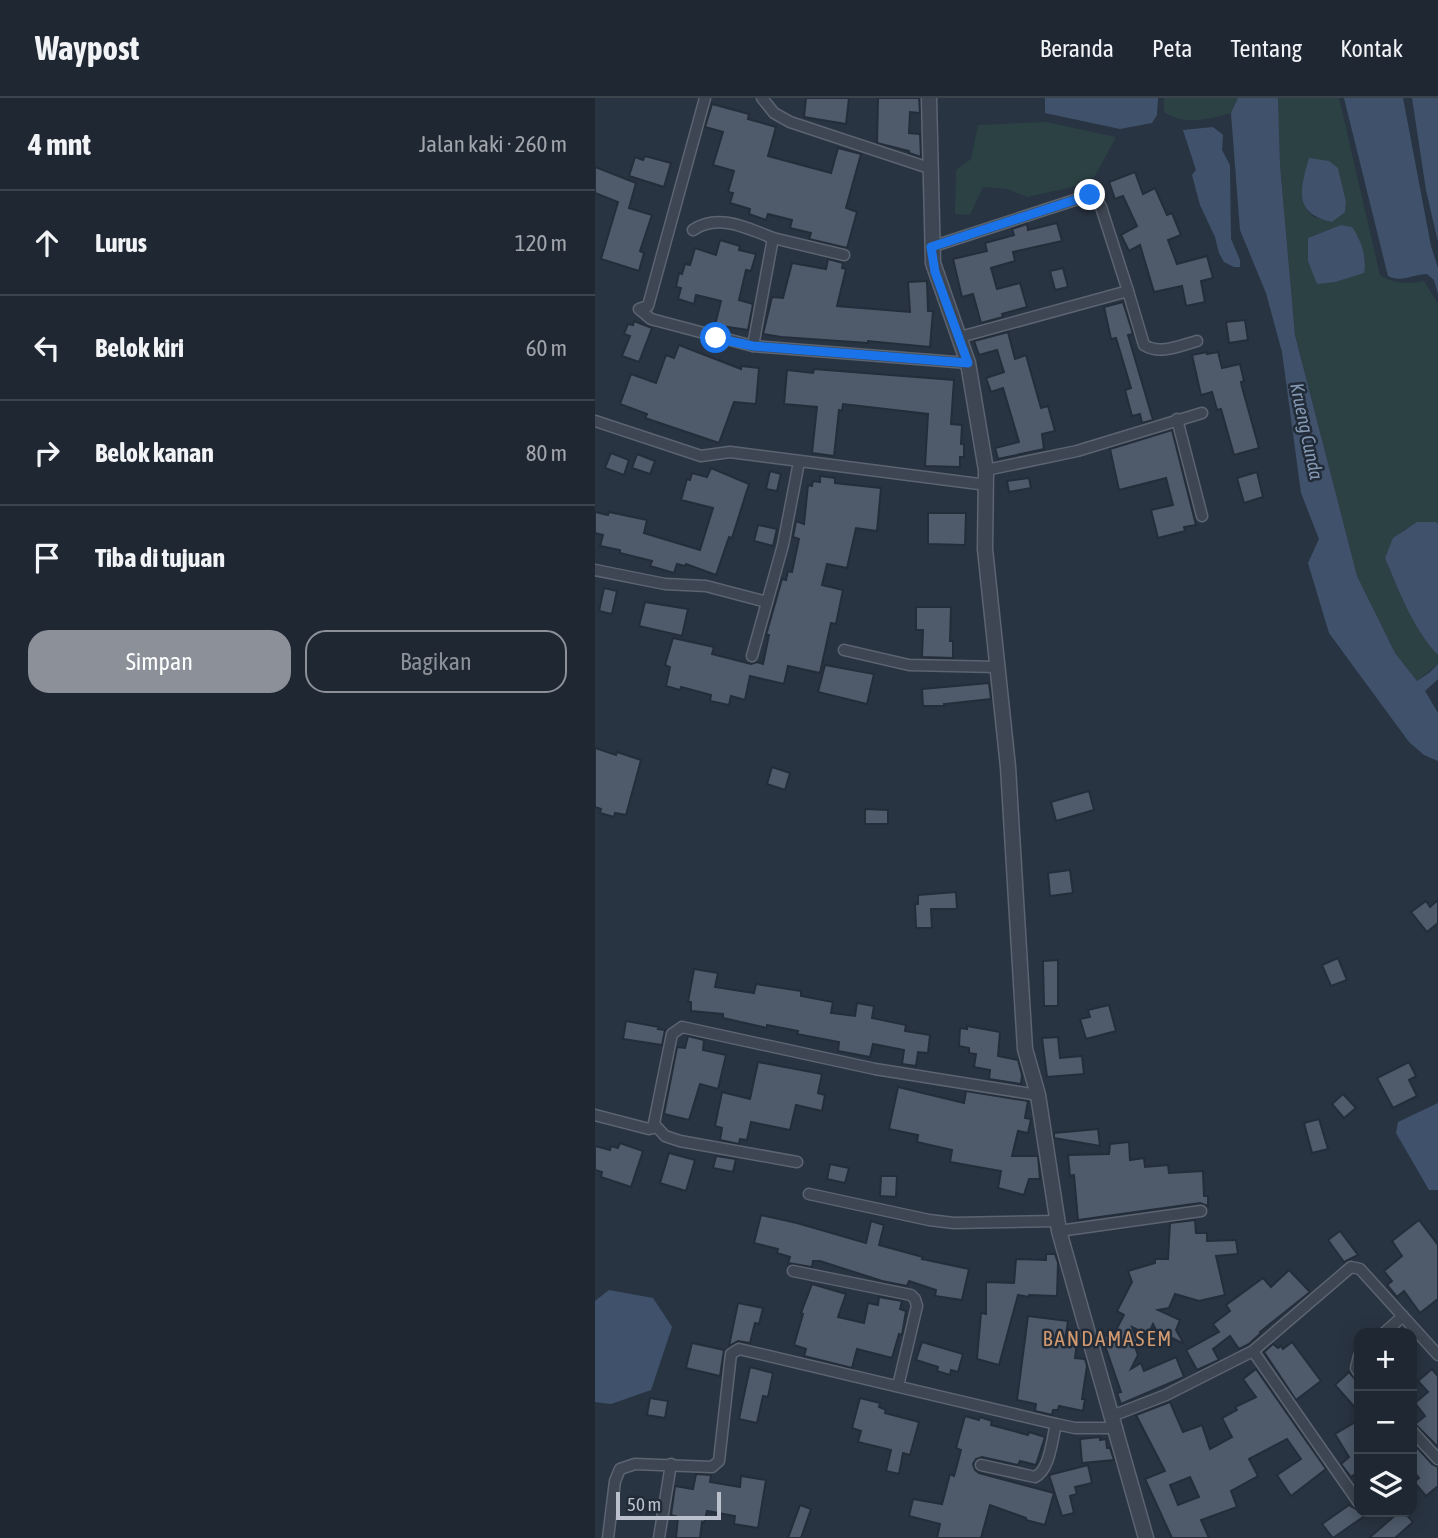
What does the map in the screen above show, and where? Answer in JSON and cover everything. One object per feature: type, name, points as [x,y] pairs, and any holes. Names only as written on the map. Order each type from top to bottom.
[{"type":"street","points":[[705,98],[648,306],[639,309],[651,319],[753,346],[968,363]]},
{"type":"street","points":[[762,98],[774,113],[790,122],[929,168]]},
{"type":"street","points":[[929,98],[931,247],[935,272],[968,363],[986,470],[985,549],[1015,852],[1025,1049],[1038,1095],[1058,1226],[1146,1538]]},
{"type":"street","points":[[931,247],[1090,195],[1096,198],[1101,207],[1144,345],[1160,351],[1197,341]]},
{"type":"street","points":[[693,230],[708,222],[718,222],[844,256]]},
{"type":"street","points":[[753,346],[773,238]]},
{"type":"street","points":[[960,337],[1128,291]]},
{"type":"street","points":[[986,470],[1077,451],[1202,413]]},
{"type":"street","points":[[1177,419],[1202,516]]},
{"type":"street","points":[[595,421],[701,456],[730,452],[987,485]]},
{"type":"street","points":[[752,656],[783,545],[799,462]]},
{"type":"street","points":[[595,570],[665,584],[706,586],[767,602]]},
{"type":"street","points":[[844,650],[909,665],[997,667]]},
{"type":"street","points":[[595,1115],[649,1129],[655,1125],[672,1034],[682,1027],[874,1069],[1038,1095]]},
{"type":"street","points":[[655,1125],[665,1136],[680,1141],[797,1162]]},
{"type":"street","points":[[809,1194],[954,1223],[1058,1226],[1201,1211]]},
{"type":"street","points":[[608,1538],[615,1481],[620,1469],[635,1464],[712,1467],[719,1461],[731,1354],[739,1349],[1075,1428],[1114,1422],[1252,1351],[1351,1268],[1360,1269],[1438,1355]]},
{"type":"street","points":[[793,1271],[915,1298],[917,1306],[898,1386]]},
{"type":"street","points":[[1390,1328],[1403,1316]]},
{"type":"street","points":[[1252,1351],[1354,1496]]},
{"type":"street","points":[[981,1465],[1035,1477],[1045,1467],[1056,1424]]},
{"type":"street","points":[[1417,1436],[1438,1459]]},
{"type":"street","points":[[659,1538],[671,1464]]},
{"type":"green space","points":[[1164,98],[1238,98],[1231,113],[1188,120],[1164,112]]},
{"type":"green space","points":[[1278,98],[1339,98],[1380,275],[1401,282],[1424,281],[1438,304],[1438,524],[1417,524],[1403,530],[1393,541],[1385,558],[1414,622],[1438,655],[1438,664],[1417,681],[1395,653],[1357,576],[1295,334],[1280,165]],"holes":[[[1309,159],[1338,168],[1346,202],[1345,212],[1315,218],[1309,212],[1302,191]],[[1341,225],[1358,236],[1366,262],[1308,238]]]},
{"type":"green space","points":[[1046,122],[1116,137],[1095,176],[1077,186],[1027,197],[1007,189],[983,187],[970,215],[955,214],[956,170],[971,159],[978,125]]},
{"type":"water","points":[[1045,98],[1158,98],[1157,115],[1152,123],[1120,129],[1045,113]]},
{"type":"water","name":"Krueng Cunda","points":[[1238,98],[1278,98],[1280,165],[1295,335],[1357,576],[1395,653],[1417,681],[1438,664],[1438,679],[1425,691],[1438,713],[1438,761],[1424,755],[1409,742],[1329,633],[1308,563],[1319,539],[1301,493],[1282,352],[1266,293],[1240,230],[1231,113]]},
{"type":"water","points":[[1344,98],[1403,98],[1431,246],[1438,268],[1438,294],[1434,280],[1427,274],[1403,278],[1388,276]]},
{"type":"water","points":[[1412,98],[1438,98],[1438,242],[1426,190]]},
{"type":"water","points":[[1213,127],[1223,135],[1222,150],[1230,165],[1231,239],[1240,260],[1240,267],[1224,262],[1219,253],[1215,237],[1200,205],[1192,175],[1196,170],[1183,130]]},
{"type":"water","points":[[1309,158],[1329,161],[1338,168],[1346,202],[1345,212],[1332,222],[1311,213],[1302,199],[1303,180]]},
{"type":"water","points":[[1341,225],[1352,227],[1358,237],[1364,255],[1364,273],[1335,282],[1317,284],[1308,261],[1308,238]]},
{"type":"water","points":[[1417,522],[1438,524],[1438,655],[1414,622],[1385,558],[1393,538]]},
{"type":"water","points":[[1438,1103],[1438,1190],[1429,1190],[1396,1133],[1398,1122]]},
{"type":"water","points":[[609,1290],[653,1298],[672,1327],[651,1390],[611,1404],[595,1402],[595,1301]]},
{"type":"building","points":[[806,98],[849,98],[846,124],[804,117]]},
{"type":"building","points":[[878,98],[919,98],[920,113],[910,112],[909,133],[920,134],[921,157],[877,143]]},
{"type":"building","points":[[712,104],[749,114],[748,119],[776,127],[768,156],[831,173],[838,148],[861,154],[846,208],[857,212],[847,248],[809,239],[811,233],[790,228],[792,220],[768,214],[766,220],[749,214],[750,209],[730,203],[733,193],[728,192],[734,171],[713,165],[723,132],[705,127]]},
{"type":"building","points":[[645,156],[671,163],[664,187],[629,176],[635,157],[643,160]]},
{"type":"building","points":[[595,167],[636,183],[629,208],[652,215],[640,251],[644,253],[639,271],[601,259],[618,202],[595,193]]},
{"type":"building","points":[[1135,172],[1143,194],[1155,188],[1167,215],[1172,213],[1181,235],[1168,240],[1177,264],[1207,256],[1213,278],[1201,281],[1205,302],[1186,306],[1182,286],[1154,292],[1140,245],[1129,251],[1121,235],[1137,226],[1123,196],[1115,199],[1109,182]]},
{"type":"building","points":[[1057,223],[1062,241],[1013,252],[1015,261],[991,268],[997,289],[1020,283],[1027,307],[981,323],[973,294],[962,297],[953,259],[987,251],[985,243],[1014,235],[1012,229],[1027,224],[1028,230]]},
{"type":"building","points":[[720,240],[740,246],[739,250],[756,254],[751,271],[746,270],[739,300],[753,304],[748,330],[715,325],[721,301],[696,295],[694,304],[678,299],[681,288],[676,287],[679,273],[682,274],[685,264],[690,265],[695,248],[716,255]]},
{"type":"building","points":[[828,259],[843,263],[842,268],[846,269],[837,306],[910,312],[908,282],[927,281],[928,311],[933,311],[930,347],[763,334],[772,297],[783,298],[792,263],[826,269]]},
{"type":"building","points":[[1063,268],[1068,287],[1055,290],[1050,271]]},
{"type":"building","points":[[1123,302],[1133,334],[1128,335],[1153,420],[1142,423],[1140,414],[1132,416],[1125,390],[1131,388],[1116,338],[1111,339],[1104,307]]},
{"type":"building","points":[[1245,320],[1248,340],[1229,343],[1226,322]]},
{"type":"building","points":[[634,321],[652,328],[639,362],[622,356],[630,336],[624,334],[628,324],[633,325]]},
{"type":"building","points":[[1008,332],[1015,359],[1026,355],[1041,408],[1048,406],[1055,431],[1042,434],[1044,449],[998,459],[995,448],[1019,442],[1003,388],[991,392],[986,378],[1004,372],[997,350],[979,355],[974,341]]},
{"type":"building","points":[[679,345],[741,369],[741,366],[759,368],[756,404],[734,402],[719,443],[645,418],[647,414],[620,404],[631,374],[656,383],[666,355],[674,358]]},
{"type":"building","points":[[1218,352],[1222,368],[1240,364],[1244,381],[1241,382],[1242,387],[1259,448],[1234,455],[1221,409],[1217,410],[1212,392],[1201,395],[1192,355]]},
{"type":"building","points":[[814,369],[954,380],[951,424],[962,425],[961,444],[964,444],[964,457],[960,457],[960,467],[925,466],[928,414],[843,404],[842,411],[839,410],[834,456],[812,453],[817,407],[784,404],[787,370],[813,373]]},
{"type":"building","points":[[1172,430],[1196,525],[1184,527],[1185,531],[1158,538],[1151,510],[1173,505],[1166,478],[1119,490],[1110,449]]},
{"type":"building","points":[[611,453],[629,460],[624,475],[605,468]]},
{"type":"building","points":[[637,454],[655,461],[650,474],[632,468]]},
{"type":"building","points":[[711,468],[749,484],[732,538],[729,537],[716,575],[686,564],[677,564],[674,573],[650,566],[652,561],[600,546],[603,535],[595,533],[595,512],[608,515],[609,512],[647,520],[644,533],[700,550],[713,508],[681,500],[687,479],[690,480],[692,473],[707,477]]},
{"type":"building","points":[[770,471],[781,474],[777,491],[766,489]]},
{"type":"building","points":[[1257,472],[1263,497],[1244,503],[1237,478]]},
{"type":"building","points":[[820,476],[835,478],[835,483],[881,488],[877,531],[856,528],[847,568],[827,564],[822,585],[843,590],[836,624],[831,623],[820,673],[788,666],[784,684],[750,676],[745,700],[731,696],[729,705],[710,701],[711,695],[666,686],[670,667],[665,665],[673,638],[714,647],[712,654],[751,664],[763,664],[769,635],[766,635],[782,579],[786,580],[788,571],[792,572],[799,539],[793,537],[796,521],[804,524],[808,485],[812,486],[813,481],[820,482]]},
{"type":"building","points":[[1029,478],[1031,488],[1009,492],[1007,481]]},
{"type":"building","points":[[928,513],[966,513],[965,545],[928,544]]},
{"type":"building","points":[[758,525],[777,529],[773,546],[754,541]]},
{"type":"building","points":[[604,588],[617,591],[612,614],[599,611]]},
{"type":"building","points":[[645,602],[688,609],[682,636],[639,626]]},
{"type":"building","points":[[916,607],[951,607],[950,641],[953,641],[953,658],[922,657],[923,630],[916,630]]},
{"type":"building","points":[[825,665],[874,674],[867,704],[818,692]]},
{"type":"building","points":[[989,683],[991,699],[944,704],[945,706],[923,706],[922,689]]},
{"type":"building","points":[[595,748],[641,760],[626,815],[615,813],[614,817],[600,813],[601,809],[595,807]]},
{"type":"building","points":[[772,767],[790,773],[785,790],[767,784]]},
{"type":"building","points":[[1089,791],[1094,810],[1056,821],[1051,802]]},
{"type":"building","points":[[865,809],[888,810],[888,824],[865,824]]},
{"type":"building","points":[[1070,870],[1073,893],[1050,896],[1048,873]]},
{"type":"building","points":[[956,892],[957,909],[931,909],[932,928],[916,928],[915,904],[918,904],[918,895]]},
{"type":"building","points":[[1438,900],[1438,923],[1427,932],[1411,912],[1426,901],[1430,907]]},
{"type":"building","points":[[1338,958],[1347,980],[1331,986],[1322,965]]},
{"type":"building","points":[[1058,960],[1058,1006],[1044,1006],[1043,961]]},
{"type":"building","points":[[694,969],[718,973],[715,987],[754,993],[756,984],[801,991],[801,996],[833,1002],[831,1013],[855,1016],[857,1003],[874,1006],[872,1018],[906,1025],[905,1031],[930,1035],[928,1053],[918,1052],[916,1066],[902,1064],[904,1050],[873,1044],[870,1057],[838,1051],[839,1042],[797,1034],[798,1031],[767,1025],[767,1028],[723,1018],[723,1014],[691,1011],[691,1002],[688,1002]]},
{"type":"building","points":[[1109,1005],[1116,1031],[1086,1039],[1080,1019],[1090,1017],[1088,1010]]},
{"type":"building","points":[[626,1021],[665,1030],[662,1045],[623,1039]]},
{"type":"building","points":[[967,1026],[1000,1032],[998,1056],[1018,1060],[1022,1075],[1021,1084],[989,1079],[990,1070],[974,1067],[976,1054],[969,1053],[969,1048],[959,1046],[960,1028],[967,1029]]},
{"type":"building","points":[[688,1036],[704,1040],[703,1050],[726,1055],[718,1089],[700,1084],[689,1120],[664,1114],[677,1047],[685,1048]]},
{"type":"building","points":[[1058,1037],[1060,1058],[1082,1056],[1084,1074],[1047,1077],[1042,1038]]},
{"type":"building","points":[[758,1062],[822,1074],[818,1093],[825,1095],[822,1111],[796,1105],[790,1130],[751,1122],[747,1140],[740,1139],[739,1144],[720,1140],[722,1128],[715,1126],[722,1092],[750,1099]]},
{"type":"building","points":[[1409,1062],[1416,1076],[1409,1080],[1417,1096],[1393,1108],[1377,1078]]},
{"type":"building","points":[[898,1087],[964,1103],[966,1091],[1028,1101],[1025,1118],[1031,1119],[1028,1133],[1018,1131],[1012,1156],[1038,1156],[1040,1179],[1029,1179],[1024,1195],[998,1188],[1001,1171],[950,1162],[952,1150],[917,1142],[918,1135],[889,1129]]},
{"type":"building","points":[[1343,1094],[1356,1108],[1344,1118],[1332,1104]]},
{"type":"building","points":[[1319,1119],[1328,1149],[1312,1153],[1304,1123]]},
{"type":"building","points":[[1098,1129],[1100,1146],[1054,1138],[1054,1133]]},
{"type":"building","points":[[1129,1142],[1130,1160],[1144,1158],[1145,1167],[1168,1165],[1169,1173],[1203,1171],[1204,1196],[1208,1196],[1208,1206],[1200,1203],[1078,1220],[1074,1175],[1070,1176],[1068,1155],[1109,1154],[1110,1144]]},
{"type":"building","points":[[620,1143],[643,1151],[631,1187],[601,1177],[602,1172],[595,1170],[595,1146],[610,1150],[611,1146],[618,1148]]},
{"type":"building","points":[[669,1153],[695,1160],[686,1191],[660,1183]]},
{"type":"building","points":[[716,1156],[736,1159],[733,1172],[713,1168]]},
{"type":"building","points":[[830,1164],[849,1168],[845,1183],[827,1179]]},
{"type":"building","points":[[881,1176],[897,1176],[896,1197],[880,1196]]},
{"type":"building","points":[[761,1215],[866,1243],[871,1221],[884,1225],[879,1245],[923,1257],[922,1259],[969,1269],[962,1300],[935,1296],[936,1290],[909,1281],[907,1286],[882,1281],[820,1261],[813,1261],[812,1267],[788,1263],[790,1257],[777,1253],[778,1249],[754,1243]]},
{"type":"building","points":[[1195,1220],[1196,1233],[1207,1233],[1207,1241],[1236,1240],[1238,1254],[1216,1256],[1225,1295],[1199,1301],[1175,1294],[1169,1308],[1158,1310],[1180,1320],[1176,1330],[1184,1344],[1156,1330],[1153,1324],[1148,1335],[1132,1327],[1139,1346],[1135,1347],[1138,1355],[1131,1369],[1141,1363],[1144,1371],[1176,1357],[1184,1377],[1121,1404],[1117,1393],[1121,1392],[1102,1337],[1115,1332],[1124,1315],[1117,1311],[1132,1282],[1128,1271],[1155,1263],[1155,1259],[1168,1259],[1170,1223]]},
{"type":"building","points":[[1419,1220],[1438,1245],[1438,1299],[1420,1313],[1404,1291],[1397,1297],[1387,1285],[1392,1281],[1384,1271],[1402,1256],[1392,1241]]},
{"type":"building","points":[[1340,1231],[1358,1255],[1344,1262],[1328,1240]]},
{"type":"building","points":[[1046,1254],[1055,1254],[1058,1263],[1057,1296],[1018,1295],[999,1365],[977,1359],[981,1313],[986,1314],[986,1282],[1014,1283],[1016,1259],[1046,1260]]},
{"type":"building","points":[[1289,1270],[1310,1292],[1249,1344],[1239,1349],[1230,1336],[1213,1349],[1219,1360],[1197,1370],[1186,1350],[1219,1332],[1213,1324],[1230,1311],[1226,1305],[1263,1278],[1271,1287]]},
{"type":"building","points":[[812,1284],[846,1294],[838,1317],[864,1323],[868,1303],[878,1305],[879,1297],[902,1301],[900,1309],[906,1311],[902,1335],[899,1334],[892,1358],[857,1349],[852,1368],[804,1356],[806,1349],[794,1345],[803,1314],[801,1313]]},
{"type":"building","points":[[738,1303],[763,1308],[759,1324],[755,1323],[750,1343],[738,1341],[729,1346]]},
{"type":"building","points":[[1028,1316],[1068,1321],[1065,1340],[1077,1342],[1075,1358],[1085,1359],[1087,1366],[1083,1411],[1059,1406],[1058,1410],[1053,1410],[1052,1415],[1035,1411],[1036,1404],[1017,1400]]},
{"type":"building","points":[[922,1342],[963,1354],[958,1372],[951,1370],[950,1375],[937,1371],[938,1367],[916,1360]]},
{"type":"building","points":[[1292,1342],[1321,1381],[1296,1400],[1264,1352],[1273,1344],[1283,1349]]},
{"type":"building","points":[[692,1343],[724,1350],[720,1376],[686,1368]]},
{"type":"building","points":[[750,1367],[773,1373],[768,1397],[763,1396],[757,1423],[739,1419]]},
{"type":"building","points":[[1256,1369],[1326,1469],[1291,1496],[1277,1475],[1301,1459],[1287,1439],[1249,1459],[1258,1476],[1231,1491],[1237,1507],[1201,1520],[1209,1538],[1172,1538],[1145,1479],[1165,1471],[1136,1415],[1170,1402],[1183,1432],[1202,1425],[1210,1449],[1232,1437],[1222,1418],[1237,1410],[1235,1407],[1256,1397],[1243,1379]],"holes":[[[1190,1477],[1199,1497],[1178,1505],[1170,1485]]]},
{"type":"building","points":[[1432,1369],[1438,1376],[1438,1447],[1417,1426],[1417,1422],[1425,1416],[1417,1401],[1428,1392],[1418,1381]]},
{"type":"building","points":[[1349,1372],[1354,1378],[1354,1406],[1335,1385]]},
{"type":"building","points":[[650,1398],[668,1401],[665,1418],[647,1415]]},
{"type":"building","points":[[860,1398],[880,1403],[879,1407],[886,1410],[885,1413],[919,1422],[910,1455],[903,1453],[899,1474],[886,1471],[891,1450],[858,1442],[861,1431],[852,1428]]},
{"type":"building","points":[[965,1416],[979,1420],[980,1417],[992,1421],[991,1425],[1045,1437],[1036,1465],[1020,1461],[1018,1465],[982,1457],[976,1459],[973,1464],[979,1473],[1054,1493],[1045,1525],[990,1505],[981,1538],[937,1538],[940,1524],[909,1516],[913,1499],[942,1504],[950,1474],[954,1476],[961,1450],[956,1448]]},
{"type":"building","points":[[1354,1423],[1354,1475],[1351,1477],[1341,1464],[1349,1457],[1335,1434]]},
{"type":"building","points":[[1100,1437],[1100,1440],[1106,1439],[1107,1448],[1110,1448],[1114,1460],[1082,1463],[1080,1439]]},
{"type":"building","points":[[1417,1448],[1438,1467],[1438,1486],[1426,1496],[1417,1486]]},
{"type":"building","points":[[1088,1465],[1092,1483],[1075,1487],[1077,1494],[1070,1496],[1074,1513],[1062,1516],[1049,1475]]},
{"type":"building","points":[[696,1474],[711,1475],[710,1482],[740,1487],[741,1476],[766,1480],[758,1528],[734,1524],[735,1516],[707,1511],[700,1538],[676,1538],[678,1517],[671,1515],[675,1486],[693,1489]]},
{"type":"building","points":[[800,1505],[811,1509],[801,1538],[788,1538]]},
{"type":"building","points":[[1349,1505],[1354,1508],[1354,1517],[1363,1517],[1333,1538],[1322,1524]]},
{"type":"building","points":[[1393,1517],[1408,1517],[1413,1522],[1395,1538],[1369,1538]]},
{"type":"district","name":"BANDAMASEM","points":[[1108,1339]]},
{"type":"route","points":[[716,338],[753,346],[968,363],[935,272],[931,247],[1090,195]]}]
